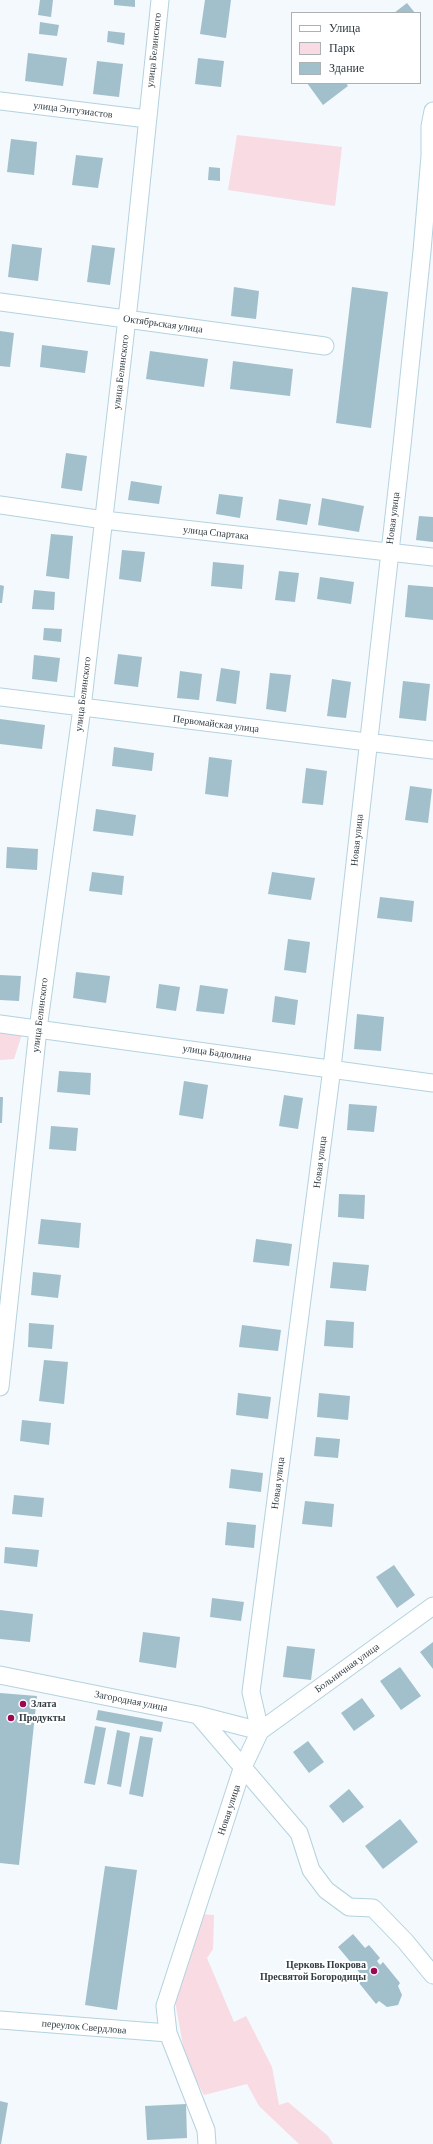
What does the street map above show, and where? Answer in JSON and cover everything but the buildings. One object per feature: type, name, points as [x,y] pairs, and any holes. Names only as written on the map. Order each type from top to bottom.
[{"type":"street","name":"улица Белинского","points":[[0,1387],[38,1029],[82,708],[104,520],[143,175],[147,119],[160,0]]},
{"type":"street","name":"улица Энтузиастов","points":[[0,101],[147,119]]},
{"type":"street","name":"Новая улица","points":[[207,2144],[206,2130],[168,2033],[165,2006],[242,1769],[260,1731],[251,1692],[332,1068],[419,282],[430,156],[430,126],[433,111]]},
{"type":"street","name":"Октябрьская улица","points":[[0,302],[325,346]]},
{"type":"street","name":"улица Спартака","points":[[0,505],[104,520],[433,557]]},
{"type":"street","name":"Первомайская улица","points":[[0,697],[433,750]]},
{"type":"street","name":"улица Бадюлина","points":[[0,1024],[332,1068],[433,1083]]},
{"type":"street","name":"Больничная улица","points":[[260,1731],[433,1606]]},
{"type":"street","name":"Загородная улица","points":[[0,1675],[198,1715],[260,1731]]},
{"type":"street","points":[[198,1715],[242,1769],[299,1833],[311,1870],[326,1890],[349,1907],[373,1908],[405,1941],[433,1975]]},
{"type":"street","name":"переулок Свердлова","points":[[0,2020],[168,2033]]},
{"type":"green space","points":[[237,135],[342,147],[335,206],[228,190]]},
{"type":"green space","points":[[0,1032],[22,1034],[14,1059],[0,1060]]},
{"type":"green space","points":[[199,1914],[214,1915],[213,1949],[207,1958],[234,2022],[246,2016],[272,2067],[279,2105],[288,2102],[328,2136],[333,2144],[299,2144],[259,2106],[247,2084],[204,2095],[186,2062],[175,2001]]},
{"type":"place","name":"Злата","points":[[23,1704]]},
{"type":"place","name":"Продукты","points":[[11,1718]]},
{"type":"place","name":"Церковь Покрова Пресвятой Богородицы","points":[[374,1971]]}]
